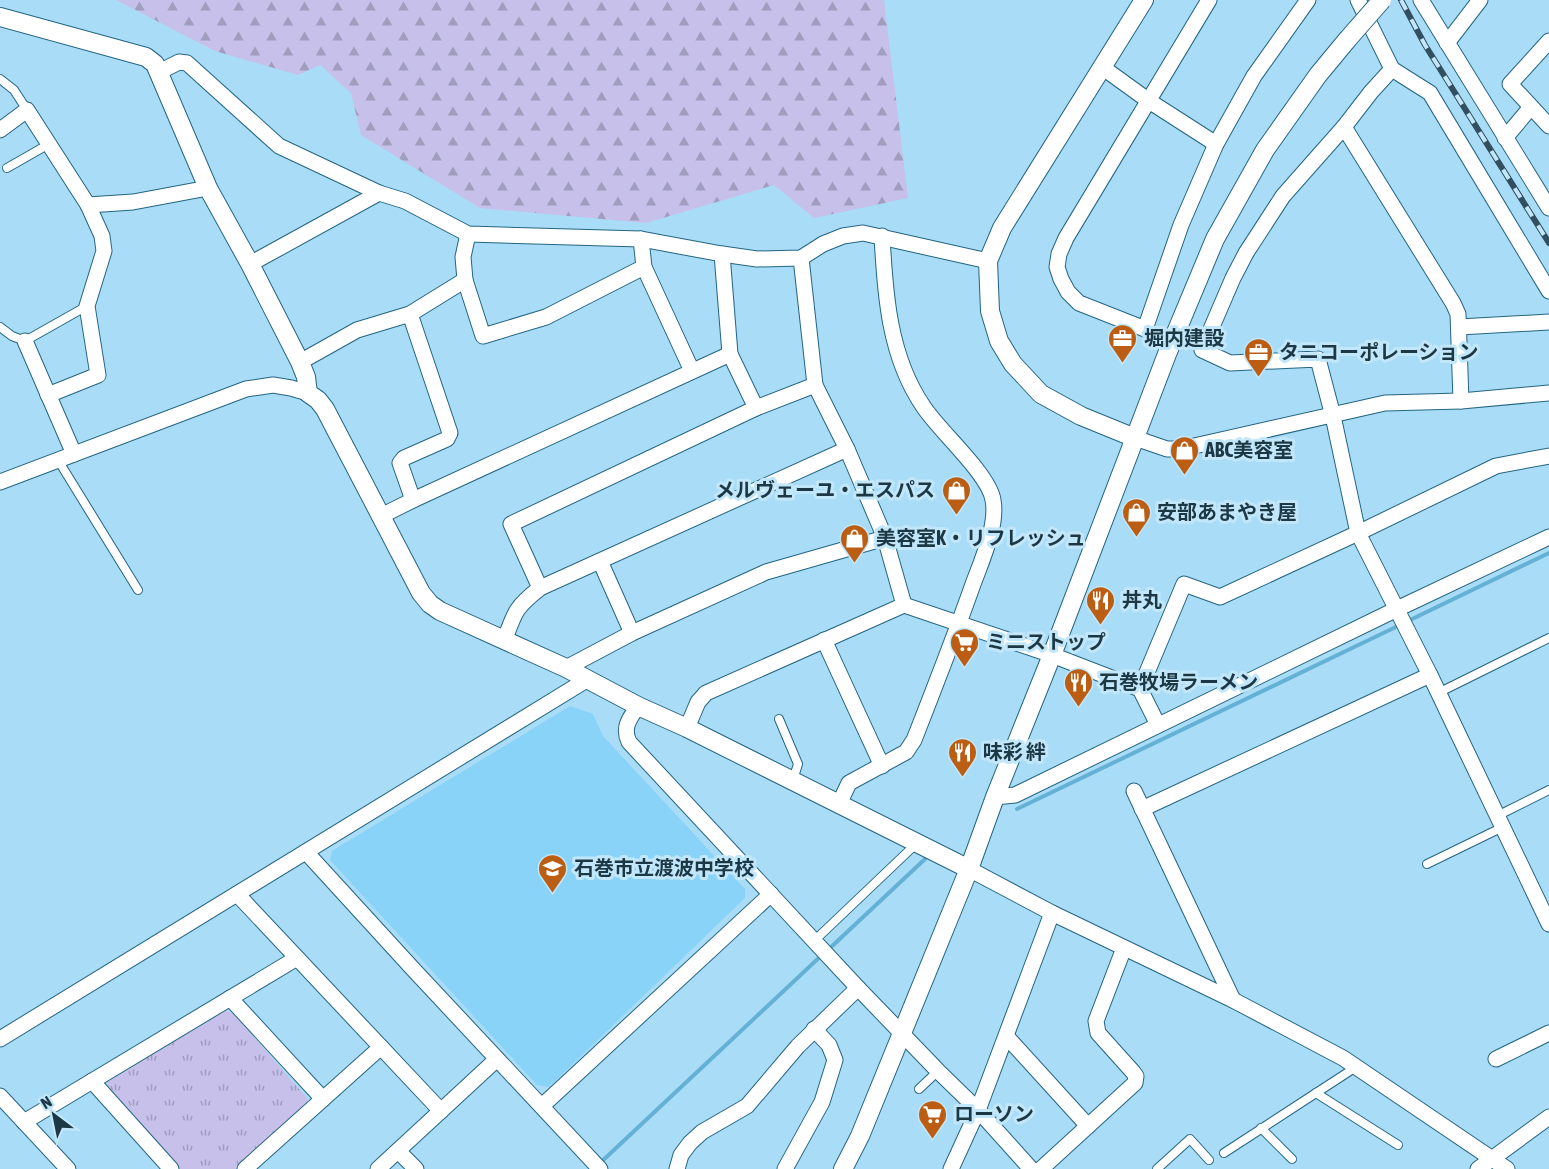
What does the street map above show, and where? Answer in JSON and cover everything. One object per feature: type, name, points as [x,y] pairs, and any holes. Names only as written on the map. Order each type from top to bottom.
[{"type":"street","points":[[1144,0],[1002,228],[988,261],[990,310],[999,341],[1013,364],[1041,394],[1081,416],[1135,438],[1167,449],[1181,449],[1385,403],[1461,401],[1549,393]]},
{"type":"street","points":[[1209,0],[1066,238],[1059,254],[1057,267],[1061,279],[1079,303],[1145,329],[1181,225],[1216,144],[1254,76],[1308,0]]},
{"type":"street","points":[[1358,0],[1392,69],[1430,93],[1549,291]]},
{"type":"street","points":[[843,1169],[860,1136],[969,869],[1171,343],[1215,239],[1265,150],[1318,75],[1382,0]]},
{"type":"street","points":[[1421,0],[1505,138],[1547,198]]},
{"type":"street","points":[[1448,43],[1480,0]]},
{"type":"street","points":[[0,18],[146,57],[155,64],[208,188],[300,362],[306,377],[308,393]]},
{"type":"street","points":[[1549,41],[1510,84],[1549,126]]},
{"type":"street","points":[[159,72],[179,62],[187,63],[279,146],[379,193],[405,201],[468,234],[641,239],[757,260],[801,258],[824,244],[863,233],[988,261]]},
{"type":"street","points":[[1102,68],[1216,144]]},
{"type":"street","points":[[1392,69],[1283,196],[1233,278],[1202,350],[1230,363],[1318,359],[1333,416],[1358,533],[1430,675],[1549,924]]},
{"type":"street","points":[[1505,138],[1531,107]]},
{"type":"street","points":[[0,130],[27,110],[88,205],[102,236],[104,250],[87,306],[98,375],[48,395]]},
{"type":"street","points":[[1344,127],[1458,314],[1461,401]]},
{"type":"street","points":[[88,205],[134,202],[208,188]]},
{"type":"street","points":[[250,264],[379,193]]},
{"type":"street","points":[[468,234],[463,257],[465,280],[483,336],[546,317],[644,267]]},
{"type":"street","points":[[839,804],[849,783],[906,752],[914,740],[992,531],[993,500],[989,486],[936,425],[921,404],[895,348],[884,277],[882,236]]},
{"type":"street","points":[[641,239],[644,267],[692,371]]},
{"type":"street","points":[[722,255],[730,354],[756,408]]},
{"type":"street","points":[[801,258],[816,385],[847,449],[885,538],[904,605]]},
{"type":"street","points":[[300,362],[357,330],[410,314],[465,280]]},
{"type":"street","points":[[410,314],[450,433],[447,439],[404,458],[400,463],[413,501]]},
{"type":"street","points":[[1459,327],[1549,322]]},
{"type":"street","points":[[25,341],[74,454]]},
{"type":"street","points":[[381,516],[730,354]]},
{"type":"street","points":[[0,482],[246,389],[273,385],[308,393],[325,409],[421,593],[440,611],[566,668],[969,869],[1052,913],[1233,1000],[1356,1066],[1507,1169]]},
{"type":"street","points":[[540,588],[511,524],[756,408],[816,385]]},
{"type":"street","points":[[505,639],[515,612],[540,588],[847,449]]},
{"type":"street","points":[[1140,690],[1184,584],[1220,597],[1496,466],[1549,456]]},
{"type":"street","points":[[995,797],[1015,795],[1549,537]]},
{"type":"street","points":[[566,668],[632,633],[766,572],[885,538]]},
{"type":"street","points":[[600,561],[632,633]]},
{"type":"street","points":[[687,728],[698,702],[706,693],[904,605],[1052,656],[1140,690],[1158,725]]},
{"type":"street","points":[[824,640],[882,766]]},
{"type":"street","points":[[1142,809],[1430,675]]},
{"type":"street","points":[[0,1039],[588,679]]},
{"type":"street","points":[[638,705],[625,727],[629,742],[858,988],[978,1110],[1031,1169]]},
{"type":"street","points":[[1134,791],[1233,1000]]},
{"type":"street","points":[[306,852],[595,1164]]},
{"type":"street","points":[[237,894],[441,1111]]},
{"type":"street","points":[[542,1106],[771,894]]},
{"type":"street","points":[[951,1169],[978,1110],[1052,913]]},
{"type":"street","points":[[1041,1169],[1135,1083],[1134,1072],[1096,1028],[1096,1021],[1124,948]]},
{"type":"street","points":[[24,1122],[297,958]]},
{"type":"street","points":[[677,1169],[681,1155],[690,1143],[702,1132],[747,1106],[798,1046],[858,988]]},
{"type":"street","points":[[230,998],[323,1099]]},
{"type":"street","points":[[785,1169],[822,1102],[835,1060],[829,1045],[814,1029]]},
{"type":"street","points":[[1496,1059],[1549,1033]]},
{"type":"street","points":[[1006,1037],[1088,1126]]},
{"type":"street","points":[[244,1169],[381,1047]]},
{"type":"street","points":[[378,1169],[497,1059]]},
{"type":"street","points":[[92,1081],[171,1169]]},
{"type":"street","points":[[0,1096],[68,1169]]},
{"type":"street","points":[[1478,1169],[1549,1117]]},
{"type":"street","points":[[398,1151],[416,1169]]},
{"type":"lane","points":[[0,79],[14,90],[27,110]]},
{"type":"lane","points":[[7,168],[50,144]]},
{"type":"lane","points":[[0,327],[12,336],[25,341],[87,306]]},
{"type":"lane","points":[[58,460],[138,590]]},
{"type":"lane","points":[[1438,693],[1549,638]]},
{"type":"lane","points":[[779,719],[798,764],[793,781]]},
{"type":"lane","points":[[1427,864],[1500,822],[1549,790]]},
{"type":"lane","points":[[817,943],[917,843]]},
{"type":"lane","points":[[1224,1152],[1356,1066]]},
{"type":"lane","points":[[919,1089],[938,1071]]},
{"type":"lane","points":[[1316,1093],[1398,1145]]},
{"type":"lane","points":[[1261,1128],[1292,1159]]},
{"type":"lane","points":[[1157,1169],[1190,1139],[1209,1160]]},
{"type":"shaded area","name":"石巻市立渡波中学校","points":[[570,706],[593,714],[603,736],[745,889],[745,898],[549,1087],[537,1085],[330,860],[332,851]]},
{"type":"green space","points":[[116,0],[884,0],[908,198],[814,218],[774,185],[646,223],[480,208],[361,135],[351,93],[320,65],[298,75],[215,51]]},
{"type":"green space","points":[[220,1009],[233,1013],[307,1098],[307,1106],[236,1169],[180,1169],[108,1089],[107,1080]]},
{"type":"waterway","points":[[1408,621],[1549,553]]},
{"type":"waterway","points":[[1017,809],[1400,625]]},
{"type":"waterway","points":[[829,949],[925,859]]},
{"type":"waterway","points":[[599,1164],[823,954]]},
{"type":"railway","points":[[1401,0],[1425,45],[1549,243]]},
{"type":"place","name":"堀内建設","points":[[1123,364]]},
{"type":"place","name":"タニコーポレーション","points":[[1258,378]]},
{"type":"place","name":"ABC美容室","points":[[1184,476]]},
{"type":"place","name":"メルヴェーユ・エスパス","points":[[956,516]]},
{"type":"place","name":"安部あまやき屋","points":[[1136,538]]},
{"type":"place","name":"美容室K・リフレッシュ","points":[[855,564]]},
{"type":"place","name":"丼丸","points":[[1101,626]]},
{"type":"place","name":"ミニストップ","points":[[965,668]]},
{"type":"place","name":"石巻牧場ラーメン","points":[[1078,708]]},
{"type":"place","name":"味彩 絆","points":[[962,778]]},
{"type":"place","name":"石巻市立渡波中学校","points":[[553,894]]},
{"type":"place","name":"ローソン","points":[[933,1140]]}]
